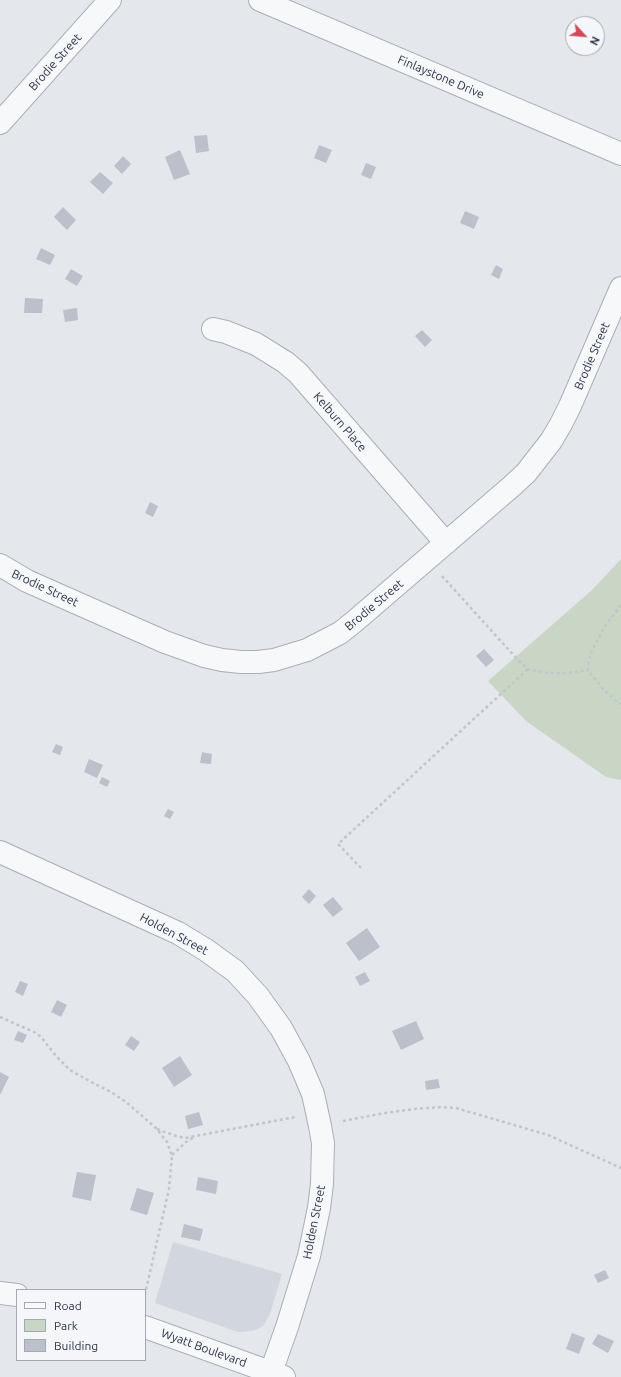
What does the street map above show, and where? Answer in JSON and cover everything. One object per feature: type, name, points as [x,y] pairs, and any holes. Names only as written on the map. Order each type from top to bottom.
[{"type":"street","name":"Brodie Street","points":[[0,123],[110,0]]},
{"type":"street","name":"Finlaystone Drive","points":[[260,0],[621,154]]},
{"type":"street","name":"Brodie Street","points":[[0,565],[27,581],[165,642],[204,656],[222,660],[252,662],[274,660],[307,650],[334,636],[355,621],[517,482],[539,458],[551,441],[570,406],[621,288]]},
{"type":"street","name":"Kelburn Place","points":[[213,329],[226,332],[256,344],[285,362],[298,373],[446,542]]},
{"type":"street","name":"Holden Street","points":[[0,852],[178,933],[206,950],[235,971],[262,1000],[291,1045],[313,1094],[320,1126],[323,1150],[322,1184],[315,1233],[287,1327],[278,1374]]},
{"type":"street","points":[[0,1293],[16,1295]]},
{"type":"street","name":"Wyatt Boulevard","points":[[146,1327],[278,1374]]},
{"type":"path","points":[[427,559],[517,659],[528,668],[547,672],[567,673],[588,670]]},
{"type":"path","points":[[621,605],[605,626],[590,654],[588,670],[604,689],[621,704]]},
{"type":"path","points":[[361,868],[338,844],[528,668]]},
{"type":"path","points":[[0,1017],[36,1033],[70,1070],[119,1096],[137,1110],[157,1129],[167,1142],[172,1156],[169,1189],[146,1290]]},
{"type":"path","points":[[320,1126],[397,1111],[432,1107],[449,1107],[548,1135],[621,1168]]},
{"type":"path","points":[[157,1129],[185,1138],[300,1116]]},
{"type":"path","points":[[172,1156],[186,1142],[195,1137]]},
{"type":"shaded area","points":[[173,1242],[282,1274],[270,1314],[264,1325],[252,1331],[238,1332],[155,1303]]},
{"type":"green space","points":[[621,559],[621,780],[606,777],[526,721],[488,681],[592,590]]},
{"type":"building","points":[[207,135],[209,151],[196,153],[194,136]]},
{"type":"building","points":[[319,145],[332,150],[326,163],[314,158]]},
{"type":"building","points":[[180,150],[190,174],[174,180],[165,157]]},
{"type":"building","points":[[123,156],[131,164],[122,174],[114,166]]},
{"type":"building","points":[[366,163],[376,167],[371,179],[361,175]]},
{"type":"building","points":[[100,172],[113,183],[103,194],[90,182]]},
{"type":"building","points":[[63,207],[76,220],[67,230],[54,217]]},
{"type":"building","points":[[465,211],[479,217],[474,229],[460,223]]},
{"type":"building","points":[[41,248],[55,255],[50,265],[36,259]]},
{"type":"building","points":[[496,265],[503,269],[499,279],[491,275]]},
{"type":"building","points":[[71,269],[83,276],[77,286],[65,279]]},
{"type":"building","points":[[25,298],[43,299],[42,313],[24,313]]},
{"type":"building","points":[[77,308],[78,320],[65,322],[63,310]]},
{"type":"building","points":[[422,330],[432,340],[425,347],[415,336]]},
{"type":"building","points":[[150,502],[158,506],[153,517],[145,513]]},
{"type":"building","points":[[484,649],[494,660],[486,667],[476,656]]},
{"type":"building","points":[[56,744],[63,747],[60,755],[52,752]]},
{"type":"building","points":[[202,752],[212,754],[211,764],[200,763]]},
{"type":"building","points":[[89,759],[103,765],[97,778],[84,772]]},
{"type":"building","points":[[102,777],[110,781],[107,787],[99,783]]},
{"type":"building","points":[[168,809],[174,812],[170,819],[164,816]]},
{"type":"building","points":[[309,889],[316,896],[309,904],[302,897]]},
{"type":"building","points":[[333,897],[343,909],[333,917],[323,905]]},
{"type":"building","points":[[367,928],[380,947],[359,961],[346,943]]},
{"type":"building","points":[[365,972],[370,981],[360,986],[355,977]]},
{"type":"building","points":[[20,981],[28,984],[23,996],[15,992]]},
{"type":"building","points":[[57,1000],[67,1005],[61,1017],[51,1012]]},
{"type":"building","points":[[416,1021],[424,1039],[401,1050],[392,1031]]},
{"type":"building","points":[[18,1031],[27,1035],[23,1043],[14,1040]]},
{"type":"building","points":[[131,1036],[140,1042],[134,1051],[125,1045]]},
{"type":"building","points":[[180,1056],[192,1075],[174,1087],[162,1068]]},
{"type":"building","points":[[0,1072],[9,1077],[0,1095]]},
{"type":"building","points":[[438,1079],[440,1088],[426,1090],[425,1081]]},
{"type":"building","points":[[199,1112],[203,1125],[188,1129],[185,1116]]},
{"type":"building","points":[[77,1172],[96,1175],[91,1201],[72,1197]]},
{"type":"building","points":[[198,1177],[218,1181],[216,1194],[196,1190]]},
{"type":"building","points":[[137,1188],[154,1193],[147,1215],[130,1210]]},
{"type":"building","points":[[184,1224],[203,1229],[200,1241],[181,1237]]},
{"type":"building","points":[[605,1270],[609,1278],[598,1283],[594,1275]]},
{"type":"building","points":[[572,1333],[585,1338],[579,1354],[566,1349]]},
{"type":"building","points":[[598,1334],[614,1341],[608,1353],[592,1344]]}]
